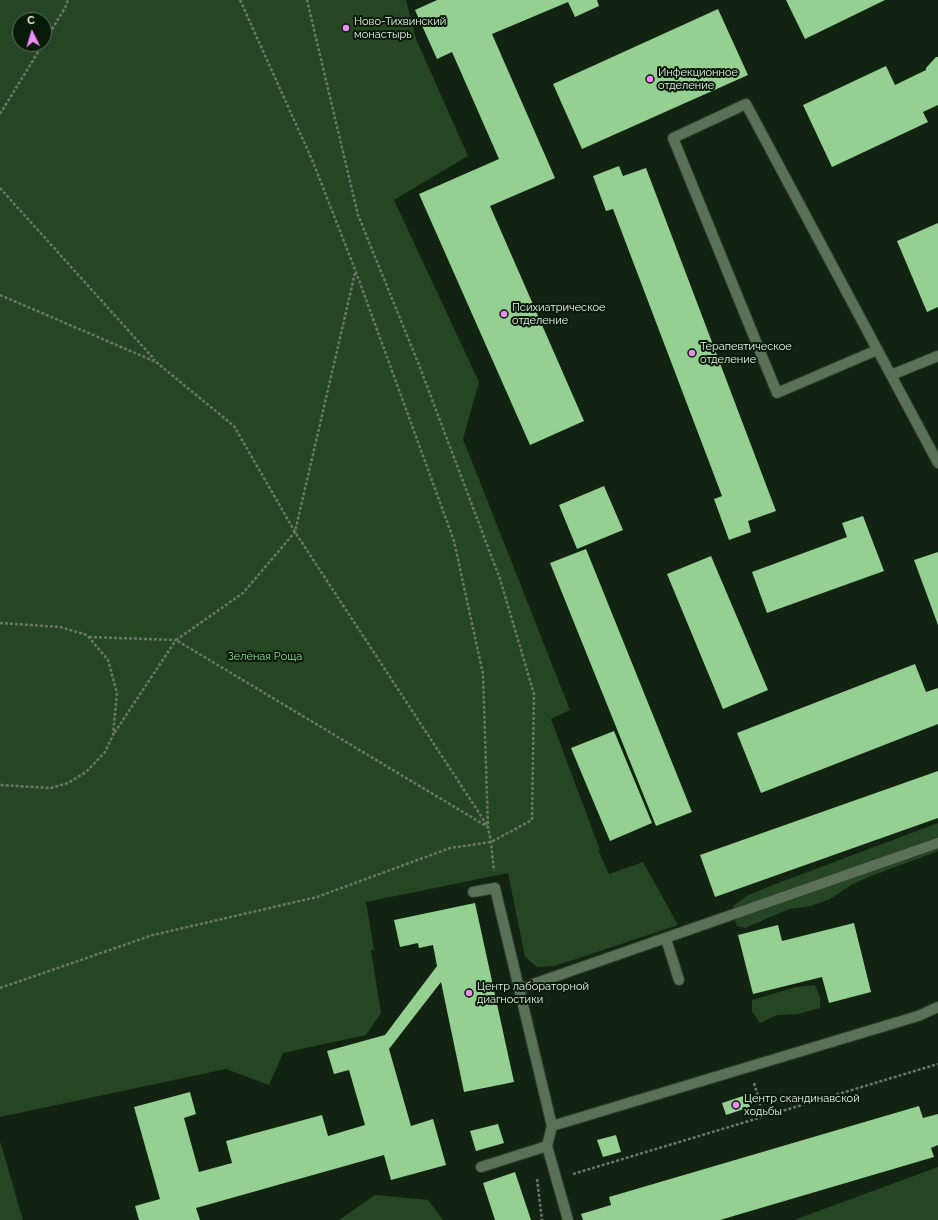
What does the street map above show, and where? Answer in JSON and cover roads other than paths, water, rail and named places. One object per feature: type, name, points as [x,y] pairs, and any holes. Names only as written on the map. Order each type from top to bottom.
[{"type":"street","points":[[878,350],[777,393],[673,138],[746,104],[878,350],[938,463]]},
{"type":"street","points":[[891,375],[938,356]]},
{"type":"street","points":[[519,989],[938,843]]},
{"type":"street","points":[[473,892],[495,888],[552,1126],[547,1146],[568,1220]]},
{"type":"street","points":[[666,939],[679,980]]},
{"type":"street","points":[[552,1126],[918,1016],[938,1008]]},
{"type":"street","points":[[481,1166],[547,1146]]},
{"type":"place","name":"Ново-Тихвинский монастырь","points":[[346,28]]},
{"type":"place","name":"Инфекционное отделение","points":[[650,79]]},
{"type":"place","name":"Психиатрическое отделение","points":[[504,314]]},
{"type":"place","name":"Терапевтическое отделение","points":[[692,353]]},
{"type":"place","name":"Центр лабораторной диагностики","points":[[469,993]]},
{"type":"place","name":"Центр скандинавской ходьбы","points":[[736,1105]]},
{"type":"park label","name":"Зелёная Роща","points":[[265,657]]}]
